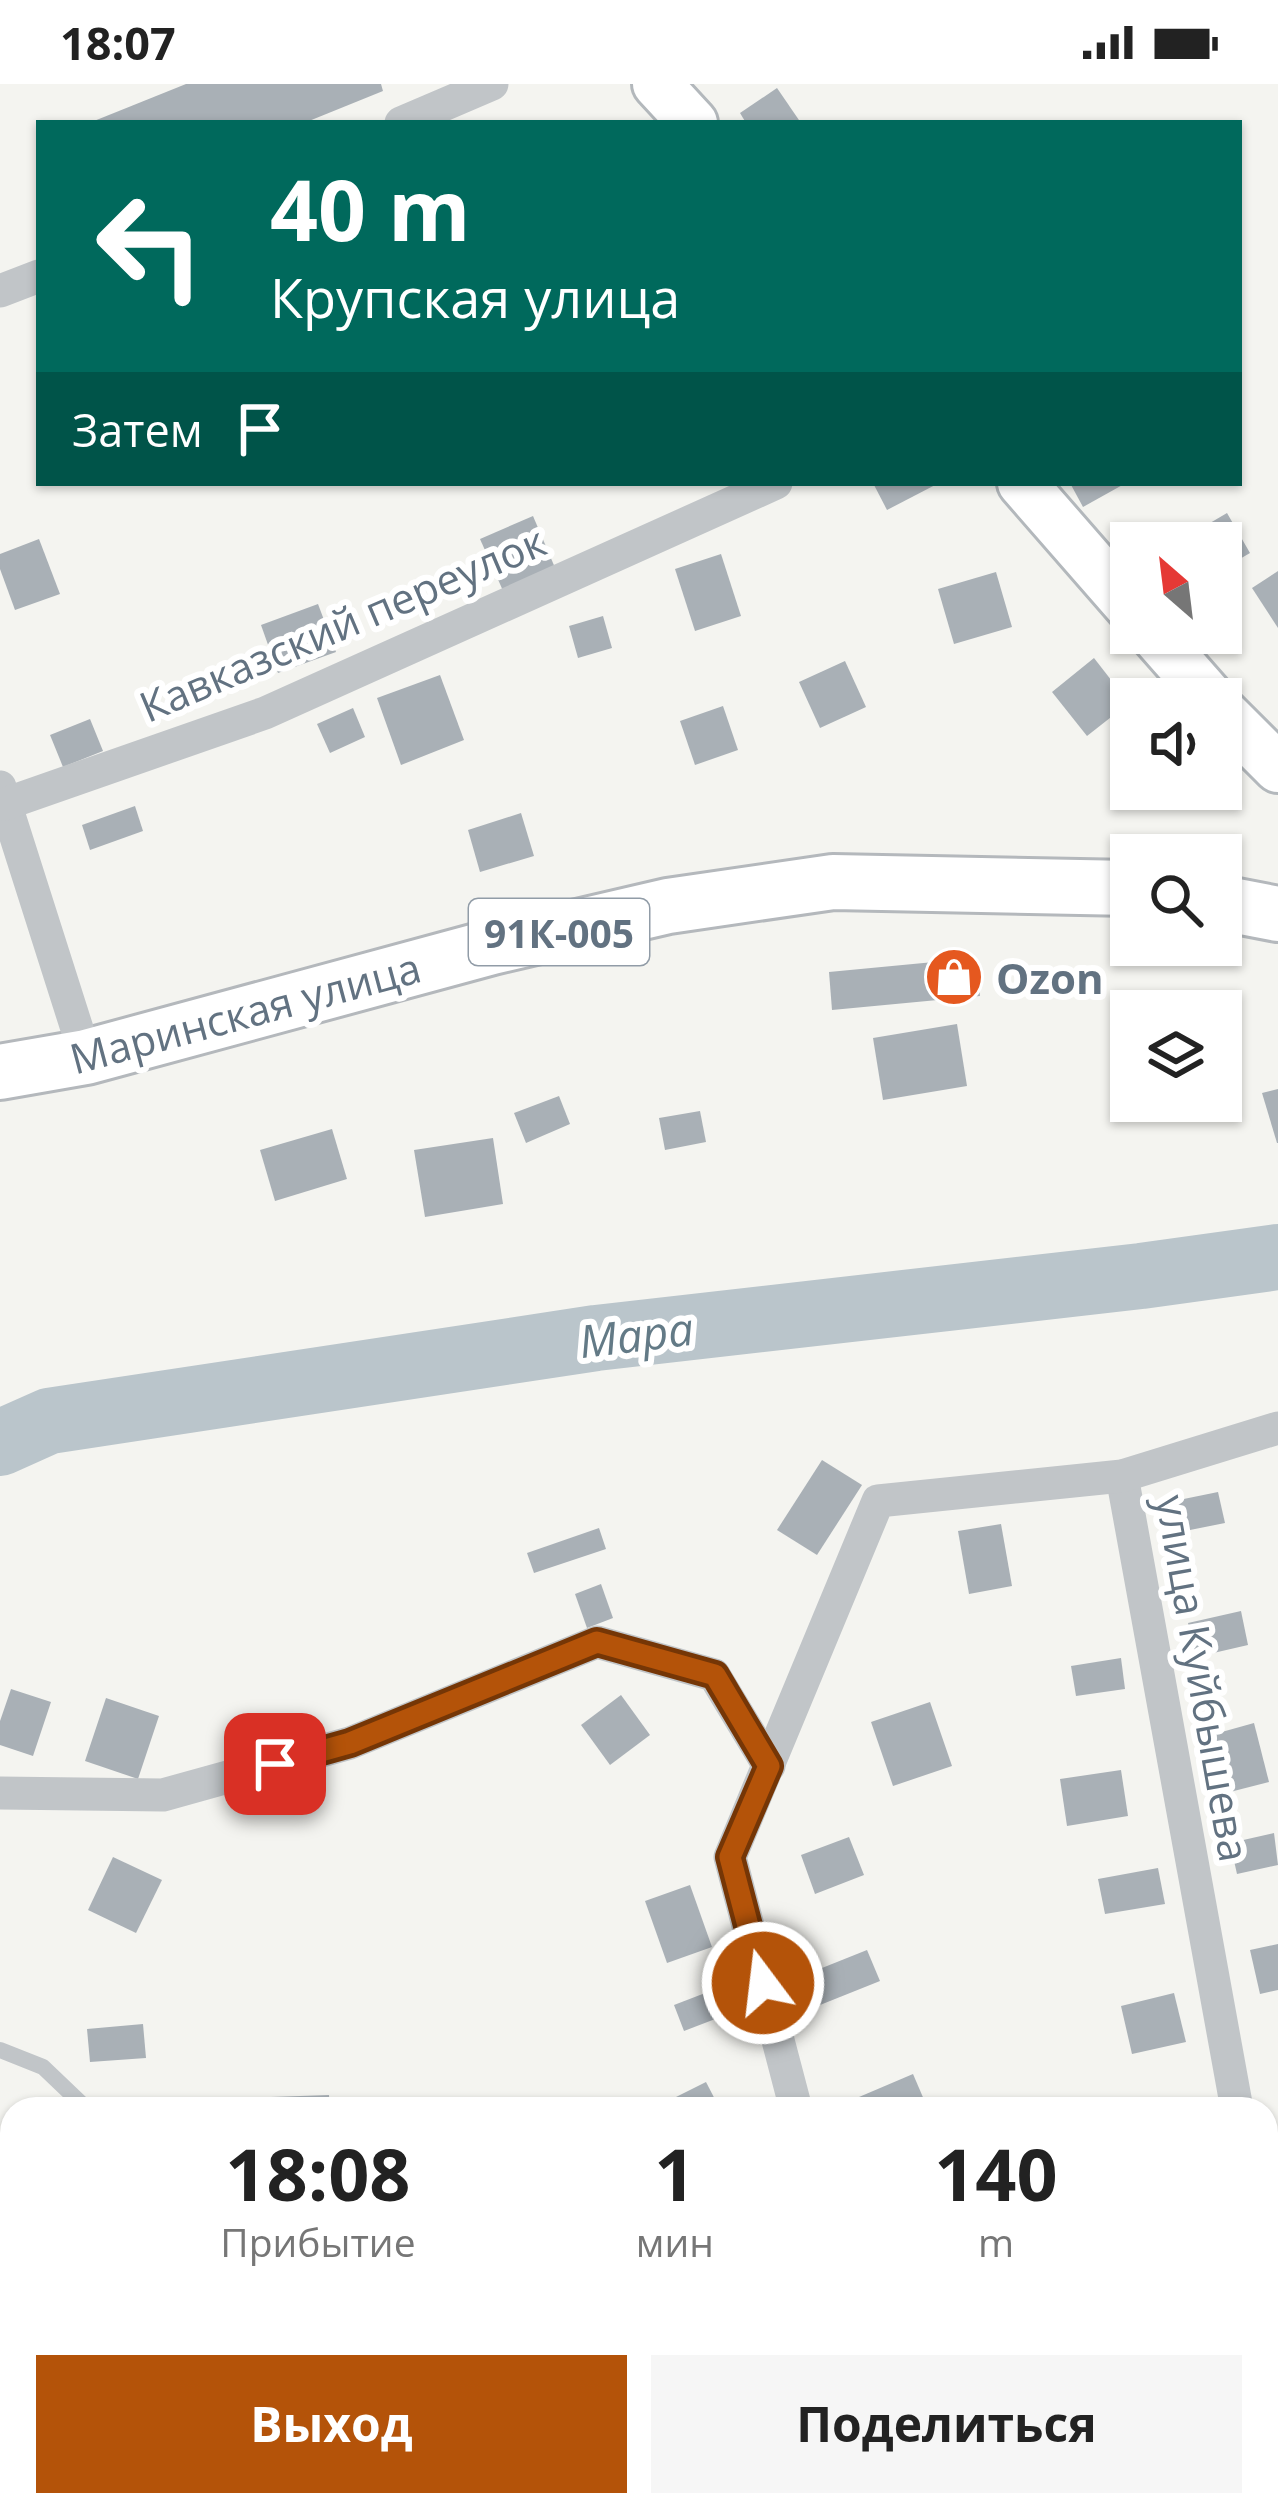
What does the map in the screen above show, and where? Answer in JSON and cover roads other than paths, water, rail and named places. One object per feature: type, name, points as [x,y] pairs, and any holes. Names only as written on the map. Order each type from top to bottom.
[{"type":"main road","name":"Маринская улица","points":[[0,1072],[86,1057],[492,947],[668,906],[833,882],[1110,888]]},
{"type":"main road","points":[[1242,907],[1278,914]]},
{"type":"street","points":[[408,120],[492,84]]},
{"type":"street","points":[[657,84],[690,120]]},
{"type":"street","points":[[0,291],[36,277]]},
{"type":"street","name":"Кавказский переулок","points":[[3,796],[265,713],[769,486]]},
{"type":"street","points":[[1025,486],[1110,584]]},
{"type":"street","points":[[1171,654],[1193,678]]},
{"type":"street","points":[[1242,732],[1278,769]]},
{"type":"street","points":[[3,796],[86,1057]]},
{"type":"street","points":[[793,2097],[730,1857],[878,1501],[1122,1476],[1278,1428]]},
{"type":"street","name":"улица Куйбышева","points":[[1122,1476],[1235,2097]]},
{"type":"street","points":[[0,1793],[163,1795],[350,1743],[597,1642],[715,1675],[769,1766]]},
{"type":"lane","points":[[0,2050],[43,2067],[74,2097]]},
{"type":"waterway","name":"Мара","points":[[0,1443],[49,1421],[596,1338],[1278,1257]]},
{"type":"place","name":"Ozon","points":[[954,977]]}]
